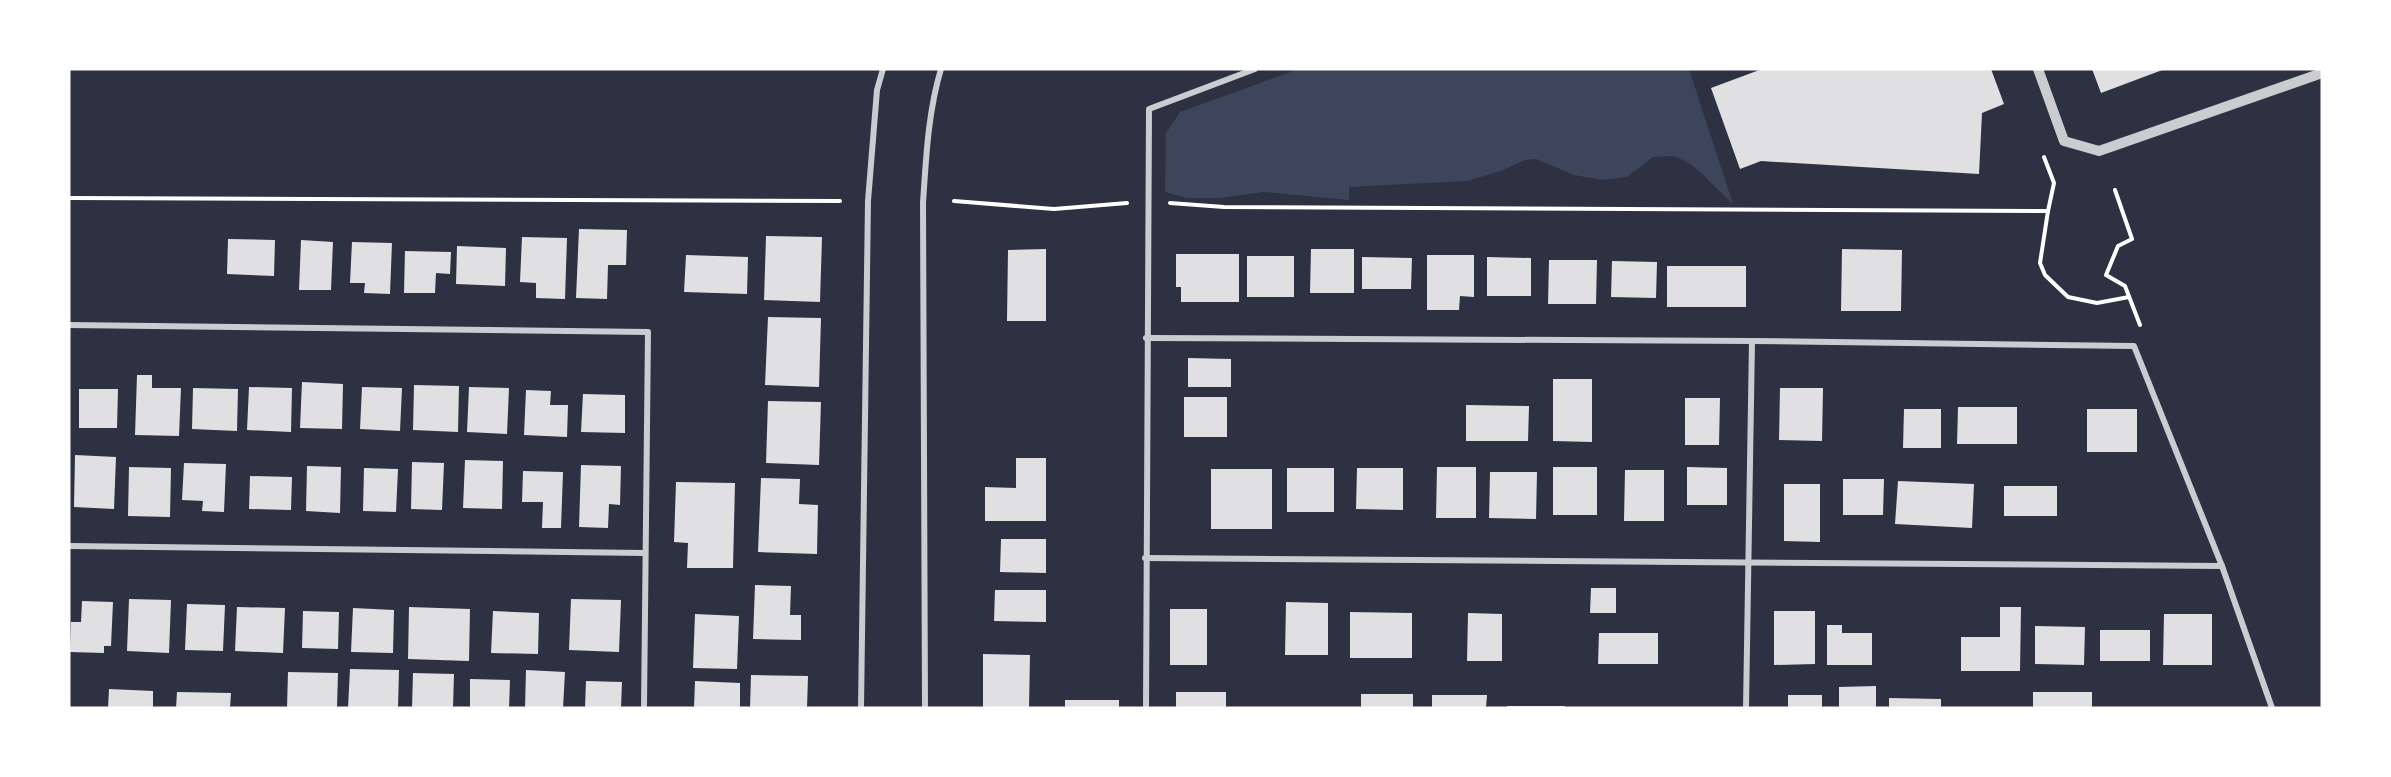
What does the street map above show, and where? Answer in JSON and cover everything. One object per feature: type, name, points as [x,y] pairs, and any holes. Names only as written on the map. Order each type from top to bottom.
[{"type":"street","points":[[861,708],[868,201],[877,90],[883,69]]},
{"type":"street","points":[[924,708],[923,203],[934,98],[941,69]]},
{"type":"street","points":[[1146,708],[1146,338],[1149,109],[1255,69]]},
{"type":"street","points":[[2038,69],[2064,141],[2099,151],[2322,73]]},
{"type":"street","points":[[69,325],[648,332],[644,708]]},
{"type":"street","points":[[1146,338],[1752,340],[2134,346],[2222,566],[2272,708]]},
{"type":"street","points":[[1746,708],[1752,340]]},
{"type":"street","points":[[69,546],[645,553]]},
{"type":"street","points":[[1145,558],[2222,566]]},
{"type":"path","points":[[2042,152],[2054,183],[2040,263],[2045,275],[2068,297],[2097,303],[2129,297]]},
{"type":"path","points":[[2115,190],[2132,239],[2118,246],[2106,275],[2125,286],[2140,324],[2134,346]]},
{"type":"path","points":[[69,198],[840,201]]},
{"type":"path","points":[[954,201],[1054,209],[1149,202],[1224,207],[2048,211]]},
{"type":"shaded area","points":[[1299,69],[1689,69],[1733,204],[1699,171],[1674,156],[1653,157],[1627,177],[1602,180],[1574,175],[1536,159],[1525,160],[1501,171],[1467,181],[1349,187],[1349,200],[1264,192],[1220,198],[1187,198],[1165,192],[1166,133],[1180,112]]},
{"type":"building","points":[[1762,69],[1991,69],[2004,104],[1982,113],[1979,174],[1761,161],[1740,169],[1711,88]]},
{"type":"building","points":[[2092,69],[2165,69],[2101,93]]},
{"type":"building","points":[[579,229],[627,230],[626,265],[608,265],[607,299],[576,298]]},
{"type":"building","points":[[766,236],[822,237],[820,302],[764,300]]},
{"type":"building","points":[[522,237],[567,238],[565,299],[536,298],[536,283],[520,282]]},
{"type":"building","points":[[228,239],[275,240],[274,276],[227,274]]},
{"type":"building","points":[[301,240],[333,242],[331,290],[299,290]]},
{"type":"building","points":[[352,242],[392,243],[390,294],[364,293],[365,283],[350,283]]},
{"type":"building","points":[[457,246],[506,248],[505,286],[456,284]]},
{"type":"building","points":[[1046,249],[1046,321],[1007,321],[1008,250]]},
{"type":"building","points":[[1311,249],[1354,249],[1354,293],[1310,293]]},
{"type":"building","points":[[1842,249],[1902,250],[1901,311],[1841,311]]},
{"type":"building","points":[[405,251],[451,252],[450,274],[436,273],[435,293],[404,293]]},
{"type":"building","points":[[1176,254],[1239,254],[1239,302],[1181,302],[1181,287],[1176,287]]},
{"type":"building","points":[[686,255],[748,257],[747,294],[684,292]]},
{"type":"building","points":[[1427,255],[1474,255],[1474,297],[1460,296],[1459,310],[1427,310]]},
{"type":"building","points":[[1247,256],[1294,256],[1294,297],[1247,297]]},
{"type":"building","points":[[1362,257],[1412,258],[1411,289],[1362,289]]},
{"type":"building","points":[[1487,257],[1531,258],[1531,296],[1487,296]]},
{"type":"building","points":[[1549,260],[1597,260],[1596,304],[1548,304]]},
{"type":"building","points":[[1612,261],[1657,262],[1656,298],[1611,297]]},
{"type":"building","points":[[1667,266],[1746,266],[1746,307],[1667,307]]},
{"type":"building","points":[[768,317],[821,318],[819,387],[765,385]]},
{"type":"building","points":[[1188,358],[1231,359],[1231,387],[1188,387]]},
{"type":"building","points":[[137,375],[152,375],[152,388],[181,388],[179,436],[135,435]]},
{"type":"building","points":[[1553,379],[1592,379],[1592,442],[1553,441]]},
{"type":"building","points":[[302,382],[343,384],[342,429],[300,428]]},
{"type":"building","points":[[414,385],[459,386],[458,432],[413,430]]},
{"type":"building","points":[[249,387],[292,388],[291,432],[247,430]]},
{"type":"building","points":[[362,387],[402,388],[400,431],[360,429]]},
{"type":"building","points":[[469,387],[509,388],[507,434],[467,432]]},
{"type":"building","points":[[193,388],[238,389],[237,431],[192,429]]},
{"type":"building","points":[[1780,388],[1823,388],[1822,441],[1779,440]]},
{"type":"building","points":[[79,389],[118,389],[117,428],[79,428]]},
{"type":"building","points":[[526,390],[551,391],[550,405],[568,405],[567,437],[524,435]]},
{"type":"building","points":[[583,394],[625,395],[625,433],[581,432]]},
{"type":"building","points":[[1184,397],[1227,397],[1227,437],[1184,437]]},
{"type":"building","points":[[1685,398],[1720,398],[1719,445],[1685,445]]},
{"type":"building","points":[[768,401],[821,402],[819,465],[766,463]]},
{"type":"building","points":[[1466,405],[1529,406],[1528,441],[1466,441]]},
{"type":"building","points":[[1958,407],[2017,407],[2017,444],[1957,444]]},
{"type":"building","points":[[1904,409],[1941,409],[1941,448],[1903,448]]},
{"type":"building","points":[[2087,409],[2137,409],[2137,452],[2087,452]]},
{"type":"building","points":[[75,455],[116,457],[114,509],[74,507]]},
{"type":"building","points":[[1016,458],[1046,458],[1046,521],[985,521],[985,487],[1016,488]]},
{"type":"building","points":[[465,460],[503,461],[502,509],[463,508]]},
{"type":"building","points":[[412,462],[444,463],[442,510],[411,509]]},
{"type":"building","points":[[184,463],[226,464],[224,512],[202,511],[203,501],[182,500]]},
{"type":"building","points":[[581,465],[621,466],[620,505],[609,504],[608,528],[579,527]]},
{"type":"building","points":[[307,466],[341,467],[340,513],[306,511]]},
{"type":"building","points":[[129,467],[171,468],[170,517],[128,516]]},
{"type":"building","points":[[1437,467],[1476,467],[1476,518],[1436,518]]},
{"type":"building","points":[[1553,467],[1597,467],[1597,515],[1553,515]]},
{"type":"building","points":[[1687,467],[1727,468],[1727,505],[1687,505]]},
{"type":"building","points":[[364,468],[398,469],[396,512],[363,511]]},
{"type":"building","points":[[1287,468],[1334,468],[1334,512],[1287,512]]},
{"type":"building","points":[[1357,468],[1403,468],[1403,510],[1356,509]]},
{"type":"building","points":[[1211,469],[1272,469],[1272,529],[1211,529]]},
{"type":"building","points":[[1625,470],[1664,470],[1664,521],[1624,521]]},
{"type":"building","points":[[523,471],[563,472],[561,528],[542,528],[543,502],[522,502]]},
{"type":"building","points":[[1490,472],[1537,472],[1536,519],[1489,518]]},
{"type":"building","points":[[250,476],[292,477],[291,510],[249,509]]},
{"type":"building","points":[[761,478],[800,479],[799,504],[818,505],[817,554],[758,552]]},
{"type":"building","points":[[1843,479],[1884,479],[1883,515],[1843,515]]},
{"type":"building","points":[[1898,481],[1974,484],[1972,528],[1895,524]]},
{"type":"building","points":[[676,482],[735,483],[733,568],[687,568],[688,543],[674,542]]},
{"type":"building","points":[[1784,484],[1820,484],[1820,542],[1784,541]]},
{"type":"building","points":[[2004,486],[2057,486],[2057,516],[2004,516]]},
{"type":"building","points":[[1001,539],[1046,539],[1046,573],[1000,572]]},
{"type":"building","points":[[755,585],[791,586],[790,615],[801,615],[801,640],[753,639]]},
{"type":"building","points":[[1591,588],[1616,588],[1616,613],[1590,613]]},
{"type":"building","points":[[995,590],[1046,590],[1046,622],[994,621]]},
{"type":"building","points":[[129,599],[171,600],[169,653],[127,651]]},
{"type":"building","points":[[571,599],[621,600],[619,652],[569,650]]},
{"type":"building","points":[[82,601],[113,602],[111,646],[104,646],[104,653],[70,652],[71,622],[81,622]]},
{"type":"building","points":[[1286,602],[1328,603],[1328,655],[1285,655]]},
{"type":"building","points":[[187,604],[225,605],[223,651],[185,650]]},
{"type":"building","points":[[237,607],[285,608],[283,653],[235,651]]},
{"type":"building","points":[[409,607],[470,609],[469,661],[408,659]]},
{"type":"building","points":[[2000,607],[2021,607],[2020,671],[1961,671],[1961,637],[2000,637]]},
{"type":"building","points":[[353,608],[394,610],[393,653],[351,652]]},
{"type":"building","points":[[1170,609],[1207,609],[1207,665],[1170,665]]},
{"type":"building","points":[[303,611],[339,612],[338,649],[302,648]]},
{"type":"building","points":[[493,611],[539,613],[538,654],[491,653]]},
{"type":"building","points":[[1774,611],[1815,611],[1815,664],[1774,665]]},
{"type":"building","points":[[1350,612],[1412,613],[1412,658],[1350,658]]},
{"type":"building","points":[[1468,613],[1502,614],[1502,661],[1467,661]]},
{"type":"building","points":[[695,614],[739,616],[737,669],[693,668]]},
{"type":"building","points":[[2164,614],[2212,614],[2212,665],[2163,665]]},
{"type":"building","points":[[1827,625],[1842,625],[1842,633],[1872,633],[1872,665],[1827,665]]},
{"type":"building","points":[[2035,626],[2085,627],[2084,665],[2035,664]]},
{"type":"building","points":[[2100,630],[2150,630],[2150,661],[2100,661]]},
{"type":"building","points":[[1599,633],[1658,633],[1658,664],[1598,664]]},
{"type":"building","points":[[983,654],[1030,655],[1029,708],[983,708]]},
{"type":"building","points":[[350,669],[399,670],[398,708],[348,708]]},
{"type":"building","points":[[526,670],[565,672],[563,708],[525,708]]},
{"type":"building","points":[[288,672],[338,673],[337,708],[287,708]]},
{"type":"building","points":[[413,673],[454,674],[453,708],[412,708]]},
{"type":"building","points":[[751,675],[808,676],[807,708],[750,708]]},
{"type":"building","points":[[470,679],[510,680],[509,708],[470,708]]},
{"type":"building","points":[[586,681],[622,682],[621,708],[585,708]]},
{"type":"building","points":[[695,681],[740,683],[740,708],[694,708]]},
{"type":"building","points":[[1876,686],[1876,708],[1839,708],[1839,687]]},
{"type":"building","points":[[109,689],[153,691],[153,708],[108,708]]},
{"type":"building","points":[[177,692],[231,693],[230,708],[176,708]]},
{"type":"building","points":[[1176,692],[1226,692],[1226,708],[1176,708]]},
{"type":"building","points":[[2033,692],[2092,692],[2092,708],[2033,708]]},
{"type":"building","points":[[1361,694],[1413,694],[1413,708],[1361,708]]},
{"type":"building","points":[[1432,695],[1487,695],[1486,708],[1432,708]]},
{"type":"building","points":[[1788,695],[1822,695],[1822,708],[1788,708]]},
{"type":"building","points":[[1889,698],[1941,699],[1941,708],[1889,708]]},
{"type":"building","points":[[1065,700],[1119,700],[1119,708],[1065,708]]},
{"type":"building","points":[[1507,706],[1565,706],[1565,708],[1507,708]]}]
